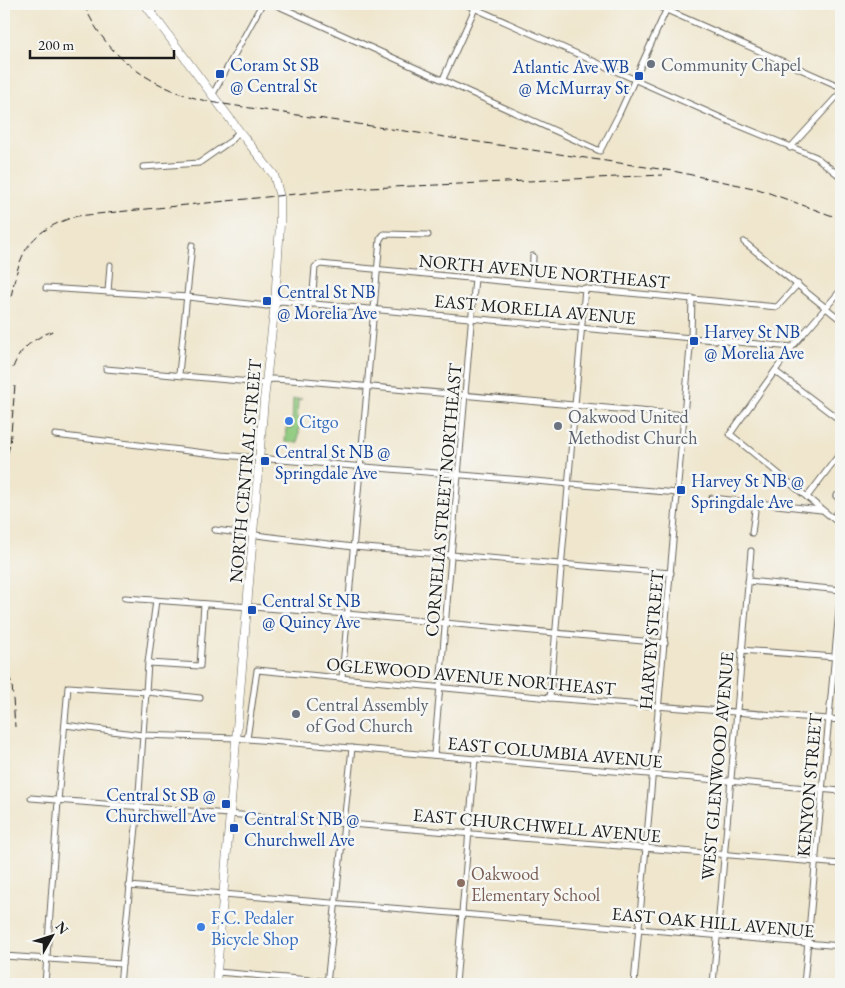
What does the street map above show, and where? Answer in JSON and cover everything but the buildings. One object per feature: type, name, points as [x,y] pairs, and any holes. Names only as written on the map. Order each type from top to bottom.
[{"type":"main road","name":"NORTH CENTRAL STREET","points":[[145,4],[274,175],[280,197],[275,303],[260,458],[216,984]]},
{"type":"street","points":[[213,94],[262,4]]},
{"type":"street","points":[[274,4],[600,151],[667,7]]},
{"type":"street","points":[[465,4],[476,6],[634,80],[790,148],[816,157],[841,178]]},
{"type":"street","points":[[653,4],[667,7],[841,87]]},
{"type":"street","points":[[835,4],[841,7]]},
{"type":"street","points":[[443,79],[476,6]]},
{"type":"street","points":[[790,148],[841,92]]},
{"type":"street","points":[[144,167],[199,162],[232,140],[239,131]]},
{"type":"street","points":[[342,678],[380,239],[384,234],[428,235]]},
{"type":"street","points":[[744,242],[841,320]]},
{"type":"street","points":[[178,374],[188,297],[192,245]]},
{"type":"street","points":[[532,283],[533,256]]},
{"type":"street","name":"NORTH AVENUE NORTHEAST","points":[[312,304],[317,265],[532,283],[776,307],[798,284]]},
{"type":"street","points":[[108,292],[110,266]]},
{"type":"street","name":"CORNELIA STREET NORTHEAST","points":[[434,755],[460,474],[475,278]]},
{"type":"street","name":"EAST MORELIA AVENUE","points":[[46,288],[188,297],[267,306],[281,301],[691,336],[792,347]]},
{"type":"street","points":[[550,698],[585,288]]},
{"type":"street","points":[[841,290],[792,347],[730,434],[841,525]]},
{"type":"street","name":"HARVEY STREET","points":[[634,984],[678,493],[691,336],[692,298]]},
{"type":"street","points":[[106,368],[262,383],[272,379],[366,386],[684,416]]},
{"type":"street","points":[[775,371],[841,422]]},
{"type":"street","points":[[55,435],[156,448],[260,458],[678,493]]},
{"type":"street","points":[[807,497],[841,452]]},
{"type":"street","points":[[836,496],[841,500]]},
{"type":"street","points":[[712,498],[822,510]]},
{"type":"street","points":[[752,533],[756,503]]},
{"type":"street","points":[[833,518],[841,508]]},
{"type":"street","points":[[215,530],[353,546],[671,573]]},
{"type":"street","name":"WEST GLENWOOD AVENUE","points":[[713,984],[751,551]]},
{"type":"street","points":[[748,581],[841,589]]},
{"type":"street","name":"KENYON STREET","points":[[804,984],[841,589]]},
{"type":"street","points":[[125,598],[347,614],[664,643]]},
{"type":"street","points":[[120,984],[138,806],[148,663],[156,600]]},
{"type":"street","points":[[148,663],[200,666],[204,604]]},
{"type":"street","points":[[742,650],[835,657]]},
{"type":"street","name":"OGLEWOOD AVENUE NORTHEAST","points":[[247,739],[256,670],[550,698],[841,720]]},
{"type":"street","points":[[45,984],[68,688],[147,692],[200,698]]},
{"type":"street","name":"EAST COLUMBIA AVENUE","points":[[65,725],[142,735],[236,738],[841,791]]},
{"type":"street","points":[[327,983],[352,748]]},
{"type":"street","points":[[456,984],[475,759]]},
{"type":"street","name":"EAST CHURCHWELL AVENUE","points":[[31,798],[841,864]]},
{"type":"street","name":"EAST OAK HILL AVENUE","points":[[129,886],[841,946]]},
{"type":"street","points":[[4,956],[122,964]]},
{"type":"street","points":[[217,972],[327,983],[358,984]]},
{"type":"green space","points":[[293,399],[302,399],[298,400],[297,416],[300,420],[298,443],[285,442],[286,428],[292,428]]},
{"type":"railway","points":[[84,4],[93,23],[105,41],[134,69],[170,89],[210,102],[673,171],[758,189],[841,219]]},
{"type":"railway","points":[[11,297],[18,267],[29,244],[48,228],[77,216],[346,189],[663,175]]},
{"type":"railway","points":[[13,368],[20,354],[29,344],[55,330]]},
{"type":"railway","points":[[4,465],[10,445],[15,385]]},
{"type":"railway","points":[[4,664],[12,684],[15,727]]},
{"type":"railway","points":[[4,675],[4,705]]},
{"type":"railway","points":[[4,826],[6,816]]},
{"type":"place","name":"Community Chapel","points":[[651,64]]},
{"type":"place","name":"Coram St SB @ Central St","points":[[220,74]]},
{"type":"place","name":"Atlantic Ave WB @ McMurray St","points":[[639,76]]},
{"type":"place","name":"Central St NB @ Morelia Ave","points":[[267,301]]},
{"type":"place","name":"Harvey St NB @ Morelia Ave","points":[[694,341]]},
{"type":"place","name":"Citgo","points":[[289,421]]},
{"type":"place","name":"Oakwood United Methodist Church","points":[[558,426]]},
{"type":"place","name":"Central St NB @ Springdale Ave","points":[[265,461]]},
{"type":"place","name":"Harvey St NB @ Springdale Ave","points":[[681,490]]},
{"type":"place","name":"Central St NB @ Quincy Ave","points":[[252,610]]},
{"type":"place","name":"Central Assembly of God Church","points":[[296,714]]},
{"type":"place","name":"Central St SB @ Churchwell Ave","points":[[226,804]]},
{"type":"place","name":"Central St NB @ Churchwell Ave","points":[[234,828]]},
{"type":"place","name":"Oakwood Elementary School","points":[[461,883]]},
{"type":"place","name":"F.C. Pedaler Bicycle Shop","points":[[201,927]]}]
